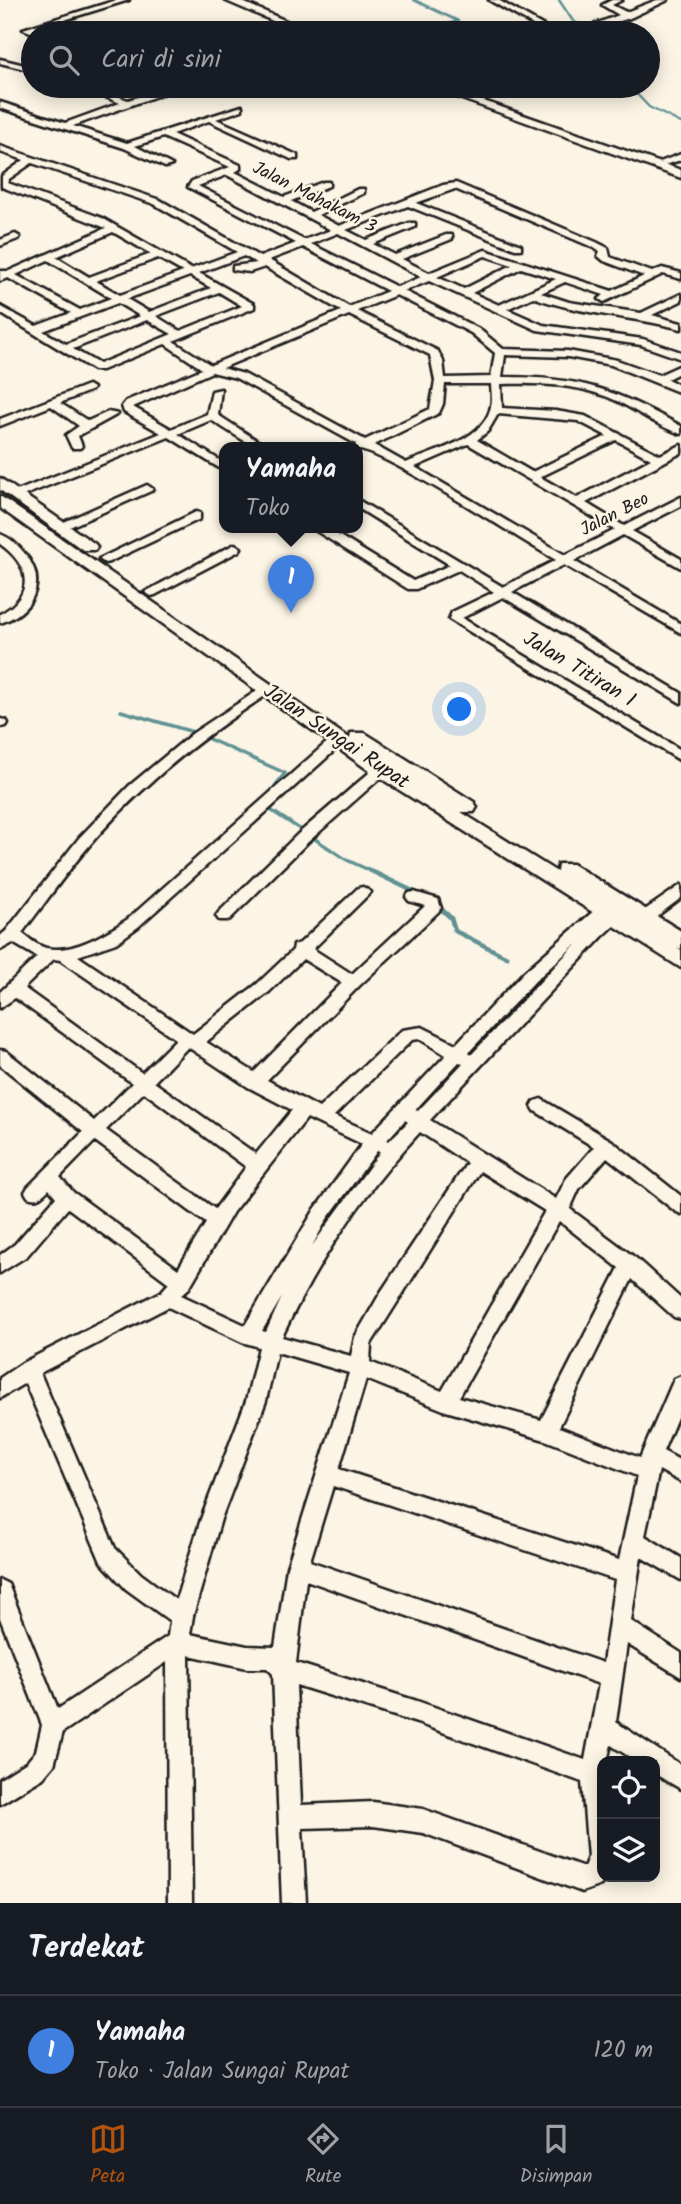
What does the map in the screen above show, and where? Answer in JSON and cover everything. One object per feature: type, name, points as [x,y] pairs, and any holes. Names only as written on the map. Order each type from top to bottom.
[{"type":"main road","points":[[218,0],[265,21]]},
{"type":"main road","points":[[235,1],[281,21]]},
{"type":"main road","points":[[465,98],[681,174]]},
{"type":"main road","points":[[480,98],[681,167]]},
{"type":"main road","name":"Jalan Sungai Rupat","points":[[0,483],[6,504],[382,770],[615,909],[644,918],[681,941]]},
{"type":"main road","name":"Jalan Sungai Rupat","points":[[6,504],[61,526],[359,738],[615,909],[681,960]]},
{"type":"street","points":[[54,21],[125,0]]},
{"type":"street","points":[[494,0],[501,0]]},
{"type":"street","points":[[494,0],[531,21]]},
{"type":"street","points":[[618,0],[606,5],[627,16]]},
{"type":"street","points":[[613,21],[664,0]]},
{"type":"street","points":[[0,61],[21,66]]},
{"type":"street","points":[[114,98],[127,103]]},
{"type":"street","points":[[65,126],[142,98]]},
{"type":"street","points":[[0,105],[127,146],[168,165]]},
{"type":"street","points":[[127,146],[239,108]]},
{"type":"street","points":[[208,118],[294,157]]},
{"type":"street","name":"Jalan Mahakam 3","points":[[164,134],[233,170],[283,201],[497,310],[541,328],[631,340],[656,345],[681,356]]},
{"type":"street","points":[[0,149],[157,202],[347,310],[434,353],[438,361],[440,381],[435,411],[363,446]]},
{"type":"street","points":[[664,162],[681,157]]},
{"type":"street","points":[[0,309],[99,368],[249,307],[99,220],[5,185],[5,178],[31,159]]},
{"type":"street","points":[[257,175],[233,170],[195,183],[193,187],[475,331],[500,352],[579,356],[613,362],[681,390]]},
{"type":"street","points":[[256,186],[268,181]]},
{"type":"street","points":[[283,201],[327,184]]},
{"type":"street","points":[[236,268],[246,269],[303,243],[446,187],[456,186],[593,244],[605,250],[603,256],[607,259],[654,276]]},
{"type":"street","points":[[312,215],[361,191]]},
{"type":"street","points":[[408,203],[518,247]]},
{"type":"street","points":[[367,243],[412,225]]},
{"type":"street","points":[[3,274],[113,228]]},
{"type":"street","points":[[0,243],[15,237]]},
{"type":"street","points":[[396,258],[449,237]]},
{"type":"street","points":[[35,330],[245,251]]},
{"type":"street","points":[[219,464],[128,410],[127,406],[208,368],[485,253],[614,295]]},
{"type":"street","points":[[90,280],[159,254]]},
{"type":"street","points":[[47,256],[180,335]]},
{"type":"street","points":[[464,293],[520,265]]},
{"type":"street","points":[[586,308],[664,271],[681,276]]},
{"type":"street","points":[[3,274],[78,313]]},
{"type":"street","points":[[497,310],[564,279]]},
{"type":"street","points":[[65,348],[218,289]]},
{"type":"street","points":[[533,294],[564,306],[642,316],[681,326]]},
{"type":"street","points":[[642,316],[681,297]]},
{"type":"street","points":[[168,342],[208,368],[240,376],[355,442]]},
{"type":"street","points":[[406,467],[468,440],[484,429],[497,407],[496,382],[500,352]]},
{"type":"street","points":[[240,376],[241,356]]},
{"type":"street","points":[[659,379],[681,368]]},
{"type":"street","points":[[440,381],[558,383],[585,387],[612,395],[681,431]]},
{"type":"street","points":[[0,423],[88,388]]},
{"type":"street","points":[[212,416],[218,391]]},
{"type":"street","points":[[52,402],[86,426]]},
{"type":"street","points":[[495,411],[580,418],[618,435],[660,459]]},
{"type":"street","points":[[76,446],[72,435],[112,414]]},
{"type":"street","points":[[6,504],[212,416]]},
{"type":"street","points":[[212,416],[254,442]]},
{"type":"street","points":[[532,476],[618,435]]},
{"type":"street","points":[[468,440],[622,530],[679,560]]},
{"type":"street","points":[[363,446],[406,467],[681,629]]},
{"type":"street","points":[[577,503],[681,448]]},
{"type":"street","points":[[61,526],[147,489]]},
{"type":"street","name":"Jalan Beo","points":[[455,619],[457,615],[681,500]]},
{"type":"street","points":[[363,506],[681,699]]},
{"type":"street","points":[[105,559],[196,516]]},
{"type":"street","points":[[326,533],[412,586],[458,566]]},
{"type":"street","points":[[0,538],[15,548],[22,557],[33,581],[29,596],[19,608],[0,619]]},
{"type":"street","points":[[151,592],[235,548]]},
{"type":"street","name":"Jalan Titiran 1","points":[[455,619],[679,752]]},
{"type":"street","points":[[47,956],[6,940],[97,827],[169,759],[266,689]]},
{"type":"street","points":[[64,955],[110,939],[133,923],[338,740]]},
{"type":"street","points":[[224,916],[303,838],[382,770]]},
{"type":"street","points":[[644,918],[681,890]]},
{"type":"street","points":[[34,1192],[191,1040],[263,988],[300,949],[363,892]]},
{"type":"street","points":[[254,1082],[353,982],[433,908],[433,903],[414,897]]},
{"type":"street","points":[[249,1336],[321,1214],[374,1142],[530,976],[615,909]]},
{"type":"street","points":[[180,1903],[178,1642],[182,1616],[211,1519],[256,1401],[270,1343],[304,1274],[339,1220],[392,1150],[476,1063],[615,909]]},
{"type":"street","points":[[300,949],[353,982]]},
{"type":"street","points":[[0,1002],[47,956],[58,952],[254,1082],[312,1114],[392,1150]]},
{"type":"street","points":[[14,989],[257,1165]]},
{"type":"street","points":[[0,1389],[29,1369],[168,1298],[182,1282],[217,1221],[257,1165],[312,1114],[408,1034],[422,1033],[476,1063]]},
{"type":"street","points":[[0,1056],[94,1131],[217,1221]]},
{"type":"street","points":[[541,1106],[606,1146],[681,1206]]},
{"type":"street","points":[[405,1111],[477,1163],[556,1209],[630,1265],[681,1311]]},
{"type":"street","points":[[446,1402],[556,1209],[563,1205],[572,1184],[606,1146]]},
{"type":"street","points":[[294,1903],[285,1670],[288,1621],[298,1567],[360,1367],[362,1343],[388,1298],[477,1163]]},
{"type":"street","points":[[48,1176],[67,1197],[182,1282]]},
{"type":"street","points":[[0,1265],[21,1250],[67,1197]]},
{"type":"street","points":[[545,1431],[630,1265]]},
{"type":"street","points":[[168,1298],[249,1336],[360,1367],[446,1402],[681,1472]]},
{"type":"street","points":[[29,1369],[108,1555],[121,1572],[139,1587],[182,1616]]},
{"type":"street","points":[[289,1817],[381,1812],[397,1814],[424,1821],[582,1880],[588,1880],[596,1872],[600,1857],[593,1774],[604,1727],[627,1573],[650,1463],[681,1385]]},
{"type":"street","points":[[328,1475],[627,1573]]},
{"type":"street","points":[[635,1542],[681,1570]]},
{"type":"street","points":[[298,1567],[611,1677]]},
{"type":"street","points":[[0,1591],[53,1725],[51,1746],[46,1757],[35,1770],[0,1792]]},
{"type":"street","points":[[620,1626],[681,1666]]},
{"type":"street","points":[[53,1725],[178,1642],[247,1657],[272,1657],[285,1670],[417,1712],[593,1774]]},
{"type":"street","points":[[604,1727],[681,1778]]},
{"type":"waterway","points":[[414,0],[458,21]]},
{"type":"waterway","points":[[559,0],[573,21]]},
{"type":"waterway","points":[[640,98],[649,107],[681,123]]},
{"type":"waterway","points":[[121,711],[193,732],[285,773],[265,799]]},
{"type":"waterway","points":[[266,807],[347,860],[371,871]]},
{"type":"waterway","points":[[367,869],[419,894]]},
{"type":"waterway","points":[[438,906],[451,918],[455,931],[507,957]]},
{"type":"place","name":"Yamaha","points":[[291,613]]}]
